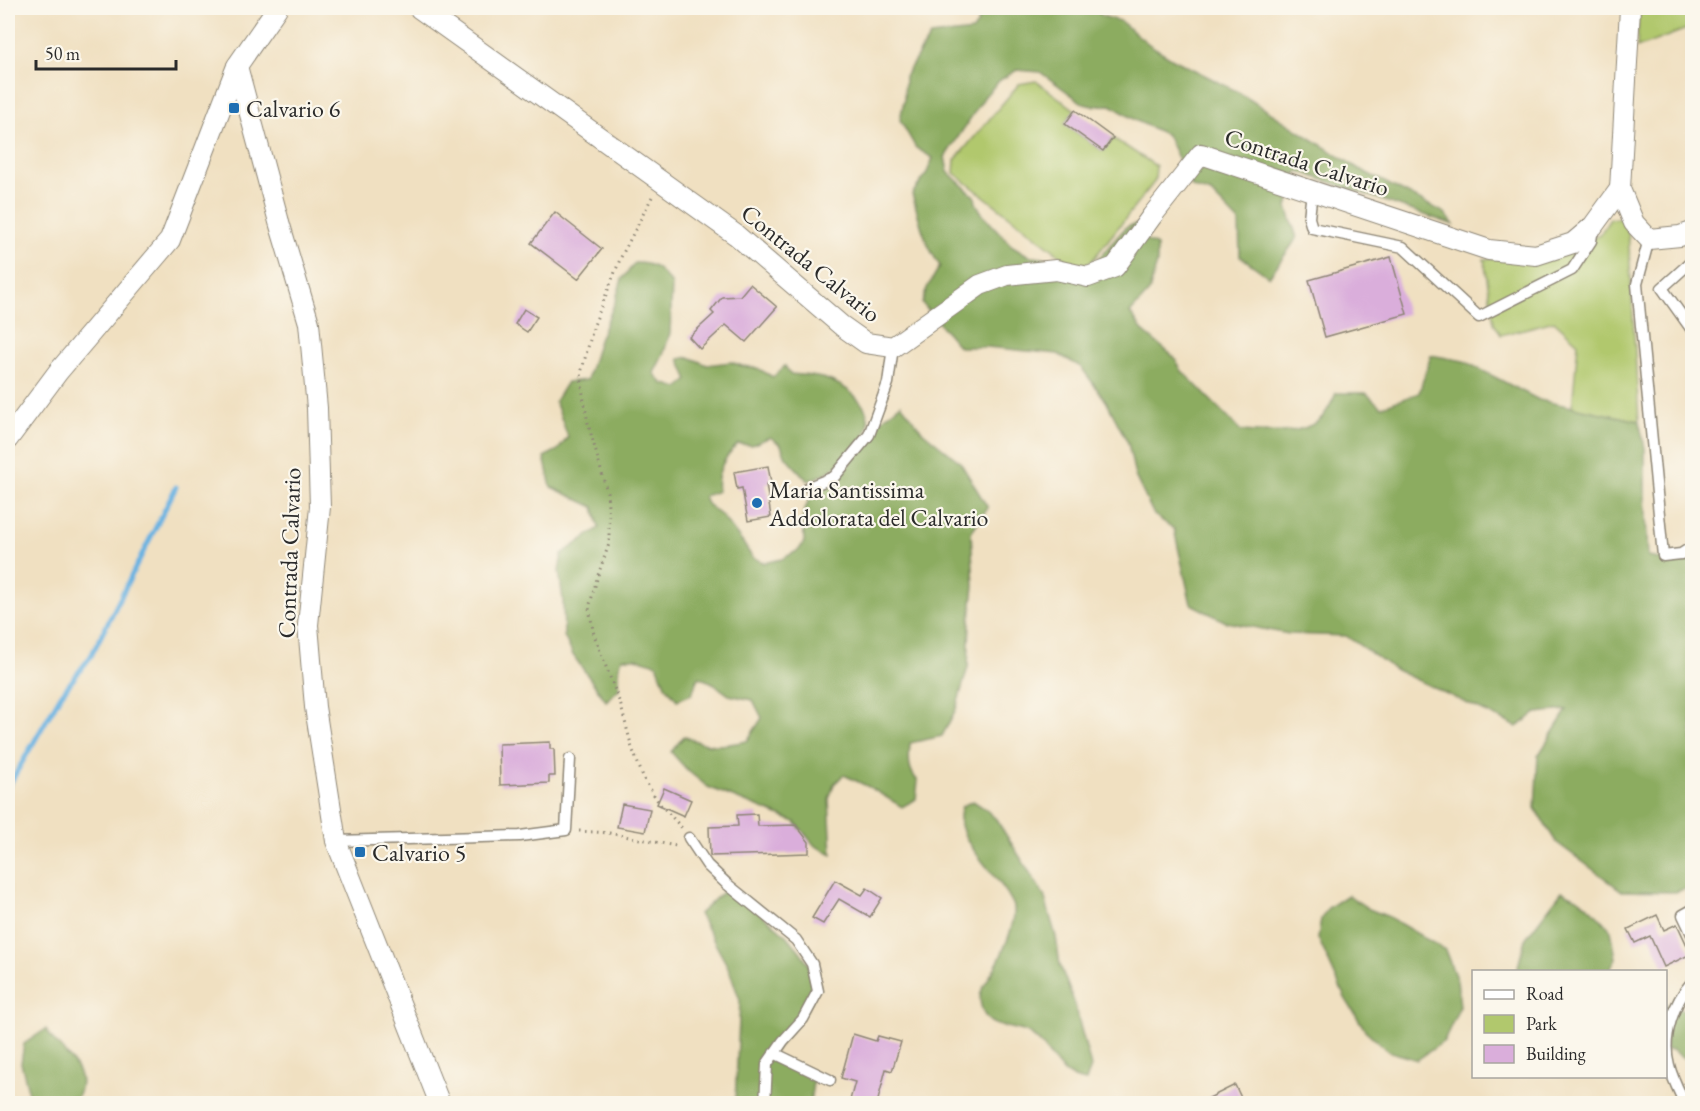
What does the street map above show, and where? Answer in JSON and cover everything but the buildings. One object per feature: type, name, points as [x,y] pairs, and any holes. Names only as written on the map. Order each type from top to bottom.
[{"type":"street","points":[[8,439],[58,372],[170,240],[237,66],[277,8]]},
{"type":"street","name":"Contrada Calvario","points":[[419,8],[736,235],[842,326],[866,343],[893,347],[980,285],[1007,275],[1056,270],[1088,277],[1114,267],[1201,154],[1489,250],[1536,255],[1573,243],[1593,226],[1620,189]]},
{"type":"street","points":[[1630,8],[1620,189],[1634,223],[1649,239],[1680,237],[1692,231]]},
{"type":"street","name":"Contrada Calvario","points":[[237,66],[309,323],[317,408],[320,507],[308,625],[315,707],[336,841],[440,1104]]},
{"type":"lane","points":[[1312,191],[1309,218],[1312,228],[1403,247],[1479,317],[1572,270],[1591,241],[1593,226]]},
{"type":"lane","points":[[1649,239],[1637,284],[1663,556],[1681,554],[1692,547]]},
{"type":"lane","points":[[1692,261],[1662,288],[1692,330]]},
{"type":"lane","points":[[808,488],[834,477],[869,435],[888,384],[893,347]]},
{"type":"lane","points":[[336,841],[520,836],[566,830],[570,759]]},
{"type":"lane","points":[[689,838],[707,865],[796,940],[812,964],[818,991],[803,1018],[767,1064],[765,1104]]},
{"type":"lane","points":[[1692,910],[1683,915],[1692,934]]},
{"type":"lane","points":[[1685,1104],[1668,1063],[1667,1038],[1674,1013],[1684,991],[1692,982]]},
{"type":"lane","points":[[774,1053],[830,1080]]},
{"type":"path","points":[[566,830],[609,833],[675,846],[689,838],[677,821],[659,803],[644,779],[632,748],[621,706],[594,635],[590,608],[609,544],[609,520],[607,492],[588,423],[582,395],[581,373],[590,336],[621,257],[651,201],[657,178]]},
{"type":"green space","points":[[981,8],[1095,8],[1102,16],[1120,21],[1150,45],[1238,92],[1359,169],[1445,213],[1454,225],[1298,171],[1287,207],[1297,238],[1269,277],[1240,256],[1239,222],[1211,193],[1192,187],[1167,135],[1135,120],[1111,105],[1084,104],[1040,72],[1017,70],[1000,80],[985,96],[945,157],[948,172],[975,197],[983,215],[1011,245],[1029,256],[1049,259],[1073,272],[1090,268],[1126,227],[1136,224],[1147,241],[1157,246],[1157,263],[1149,292],[1130,313],[1144,332],[1174,357],[1182,371],[1241,431],[1286,432],[1308,427],[1324,415],[1336,393],[1366,393],[1381,407],[1419,393],[1431,355],[1464,361],[1539,400],[1639,421],[1645,448],[1648,557],[1684,563],[1692,560],[1692,887],[1675,892],[1622,891],[1556,842],[1535,808],[1538,756],[1567,710],[1536,713],[1517,727],[1396,670],[1346,636],[1289,634],[1226,622],[1191,604],[1174,529],[1154,515],[1135,476],[1128,443],[1106,401],[1081,367],[1058,354],[987,347],[959,347],[922,303],[927,288],[940,266],[926,239],[912,194],[926,175],[933,158],[916,148],[900,120],[905,76],[930,36],[973,31],[978,23]]},
{"type":"green space","points":[[1639,8],[1692,8],[1692,27],[1637,48]]},
{"type":"green space","points":[[1036,81],[1075,110],[1065,124],[1103,151],[1113,138],[1156,166],[1155,181],[1091,262],[1074,266],[954,173],[955,160],[1019,84]]},
{"type":"green space","points":[[1623,217],[1628,229],[1639,421],[1572,407],[1578,343],[1554,321],[1501,335],[1494,323],[1484,259],[1572,252],[1601,233],[1610,219]]},
{"type":"green space","points":[[635,263],[647,264],[656,268],[672,284],[670,333],[654,373],[662,383],[678,388],[688,380],[679,359],[689,357],[707,365],[731,362],[757,368],[773,377],[785,366],[790,374],[826,379],[847,389],[861,402],[865,410],[868,427],[861,440],[833,469],[808,481],[786,457],[781,445],[770,437],[752,445],[738,444],[729,454],[720,471],[718,491],[704,496],[707,504],[722,516],[752,557],[764,563],[782,559],[799,550],[804,542],[803,515],[811,494],[839,479],[879,422],[901,404],[922,431],[960,462],[988,508],[971,532],[974,586],[968,667],[956,709],[942,736],[910,743],[910,768],[918,781],[916,799],[902,807],[844,775],[834,784],[829,799],[832,854],[815,846],[795,822],[708,787],[688,771],[671,752],[684,736],[700,743],[715,745],[747,741],[762,718],[753,700],[729,695],[711,682],[698,677],[692,694],[677,700],[665,685],[657,664],[636,658],[622,658],[619,668],[619,689],[606,701],[573,655],[564,636],[559,571],[562,554],[599,528],[594,507],[551,487],[544,457],[558,450],[568,437],[555,401],[567,382],[587,380],[622,279]]},
{"type":"green space","points":[[973,801],[996,819],[1044,895],[1056,937],[1060,965],[1074,1002],[1091,1067],[1086,1081],[1067,1074],[1043,1046],[1028,1033],[992,1023],[987,1019],[981,1007],[980,995],[1005,947],[1013,922],[1014,908],[1002,885],[975,852],[962,829],[960,817],[962,806]]},
{"type":"green space","points":[[727,888],[788,938],[811,969],[814,986],[810,1003],[768,1059],[814,1076],[810,1103],[735,1103],[740,1000],[728,967],[699,914]]},
{"type":"green space","points":[[1562,891],[1592,909],[1611,930],[1616,958],[1610,970],[1517,970],[1525,939]]},
{"type":"green space","points":[[1348,895],[1369,909],[1389,917],[1445,950],[1457,981],[1460,1006],[1444,1041],[1417,1060],[1388,1051],[1365,1030],[1345,998],[1318,938],[1321,919],[1328,908]]},
{"type":"green space","points":[[1667,1004],[1692,1013],[1692,1064],[1672,1050],[1667,1050]]},
{"type":"green space","points":[[46,1029],[78,1072],[81,1081],[73,1103],[25,1103],[28,1090],[21,1063],[24,1044]]},
{"type":"waterway","points":[[8,787],[61,695],[91,656],[176,487]]},
{"type":"place","name":"Calvario 6","points":[[234,108]]},
{"type":"place","name":"Maria Santissima Addolorata del Calvario","points":[[757,503]]},
{"type":"place","name":"Calvario 5","points":[[360,852]]}]
